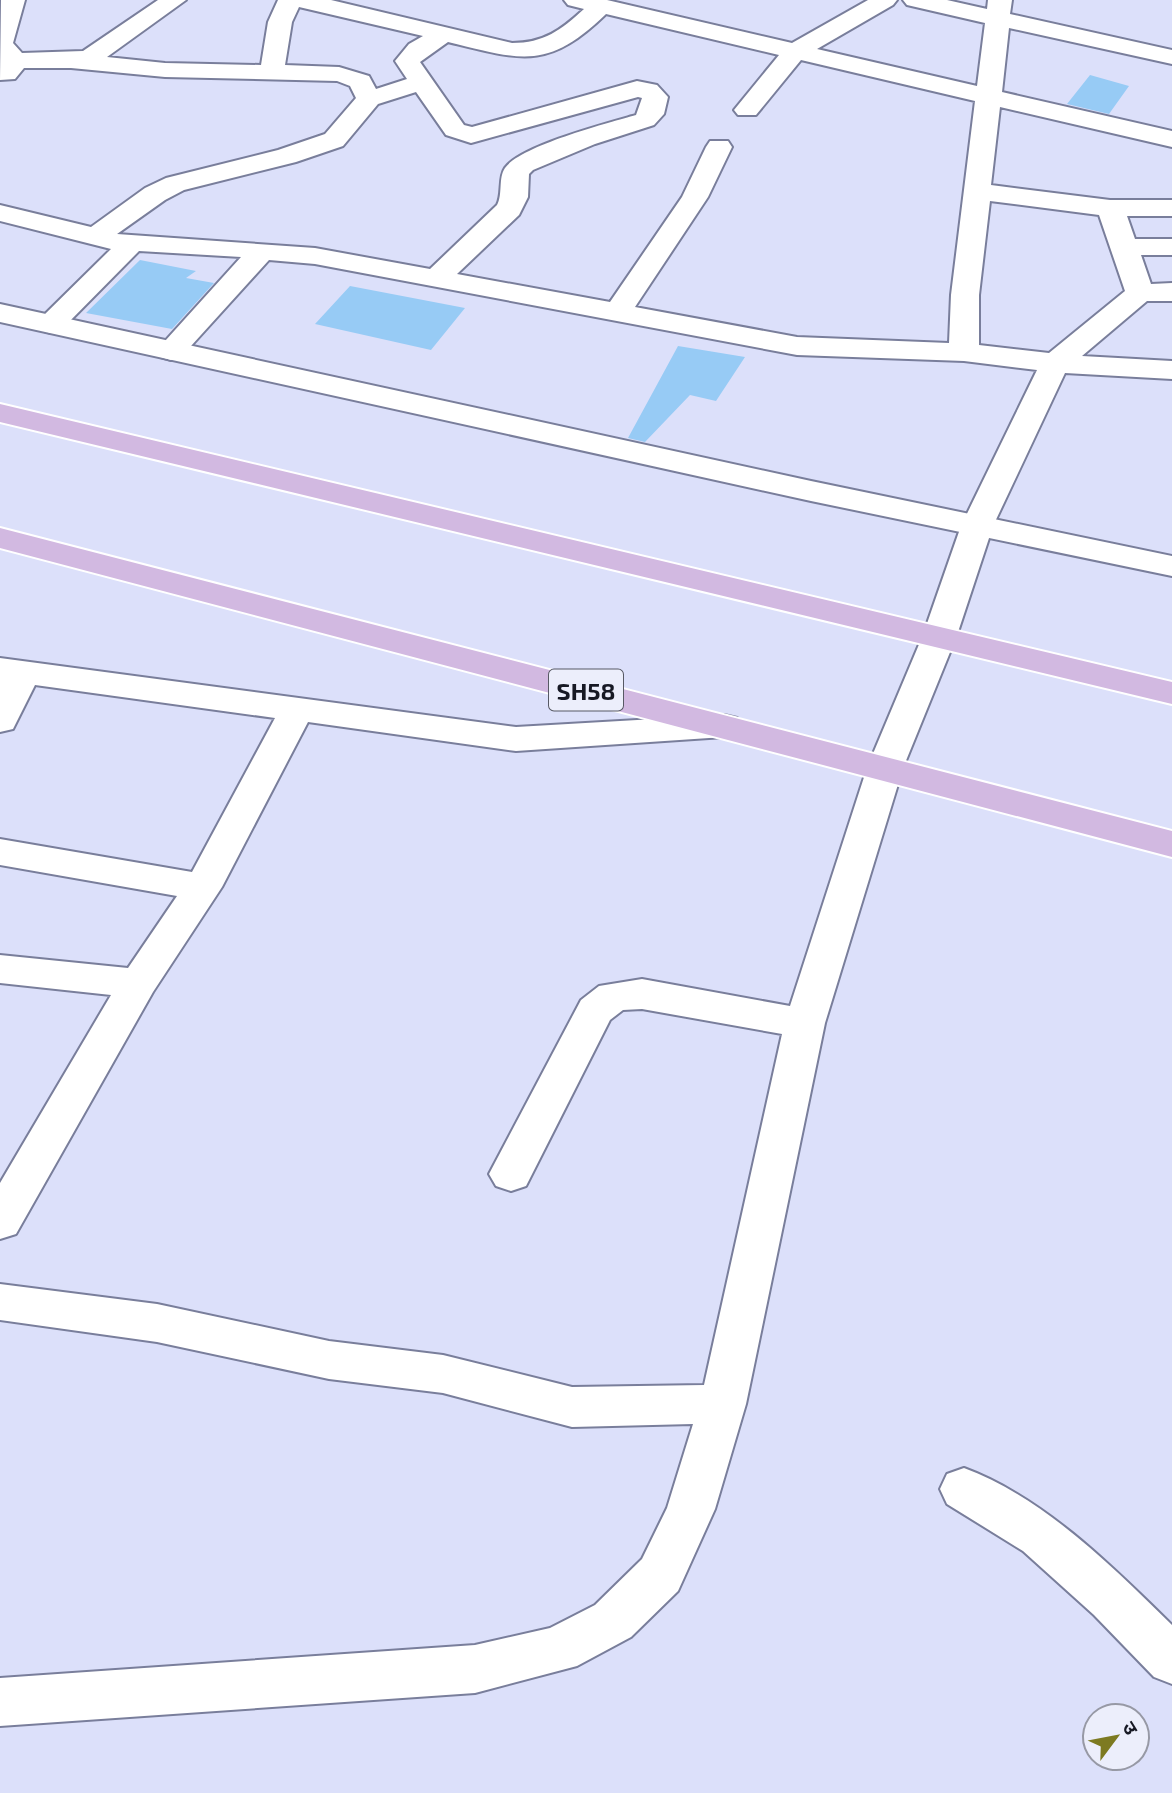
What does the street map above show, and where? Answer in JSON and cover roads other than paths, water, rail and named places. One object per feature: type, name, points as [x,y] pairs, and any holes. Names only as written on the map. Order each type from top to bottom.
[{"type":"main road","points":[[0,414],[940,635],[1172,693]]},
{"type":"main road","name":"SH58","points":[[0,538],[1172,844]]},
{"type":"street","points":[[0,80],[8,60],[1,44],[13,0]]},
{"type":"street","points":[[71,61],[104,51],[174,0]]},
{"type":"street","points":[[272,71],[280,22],[290,0]]},
{"type":"street","points":[[301,0],[512,50],[545,50],[567,37],[600,6]]},
{"type":"street","points":[[576,0],[1172,139]]},
{"type":"street","points":[[747,110],[794,52],[885,0]]},
{"type":"street","points":[[915,0],[1000,10],[1172,57]]},
{"type":"street","points":[[964,352],[965,295],[1000,10]]},
{"type":"street","points":[[436,279],[509,209],[515,197],[516,172],[524,164],[586,138],[645,120],[651,114],[655,97],[648,90],[637,89],[471,135],[455,130],[410,69],[409,56],[444,34]]},
{"type":"street","points":[[8,60],[71,61],[186,71],[272,71],[351,76],[364,85],[369,99]]},
{"type":"street","points":[[96,236],[155,194],[175,184],[288,156],[334,140],[369,99],[420,83]]},
{"type":"street","points":[[616,314],[695,197],[719,147]]},
{"type":"street","points":[[978,191],[1110,208],[1172,208]]},
{"type":"street","points":[[1110,208],[1140,293]]},
{"type":"street","points":[[0,213],[132,243],[315,256],[797,346],[964,352],[1055,363],[1172,370]]},
{"type":"street","points":[[51,324],[132,243]]},
{"type":"street","points":[[1123,247],[1172,247]]},
{"type":"street","points":[[171,351],[262,251]]},
{"type":"street","points":[[0,1702],[321,1682],[462,1670],[559,1649],[613,1621],[660,1574],[691,1509],[723,1404],[805,1023],[885,768],[940,635],[976,526],[1055,363],[1140,293],[1172,292]]},
{"type":"street","points":[[0,313],[976,526],[1172,566]]},
{"type":"street","points":[[0,722],[11,670],[516,739],[724,726]]},
{"type":"street","points":[[0,1222],[138,983],[203,887],[297,709]]},
{"type":"street","points":[[0,852],[203,887]]},
{"type":"street","points":[[0,970],[138,983]]},
{"type":"street","points":[[511,1174],[595,1010],[613,996],[642,994],[805,1023]]},
{"type":"street","points":[[0,1302],[157,1323],[329,1360],[443,1374],[572,1407],[723,1404]]},
{"type":"street","points":[[964,1489],[1040,1536],[1112,1599],[1172,1660]]}]
